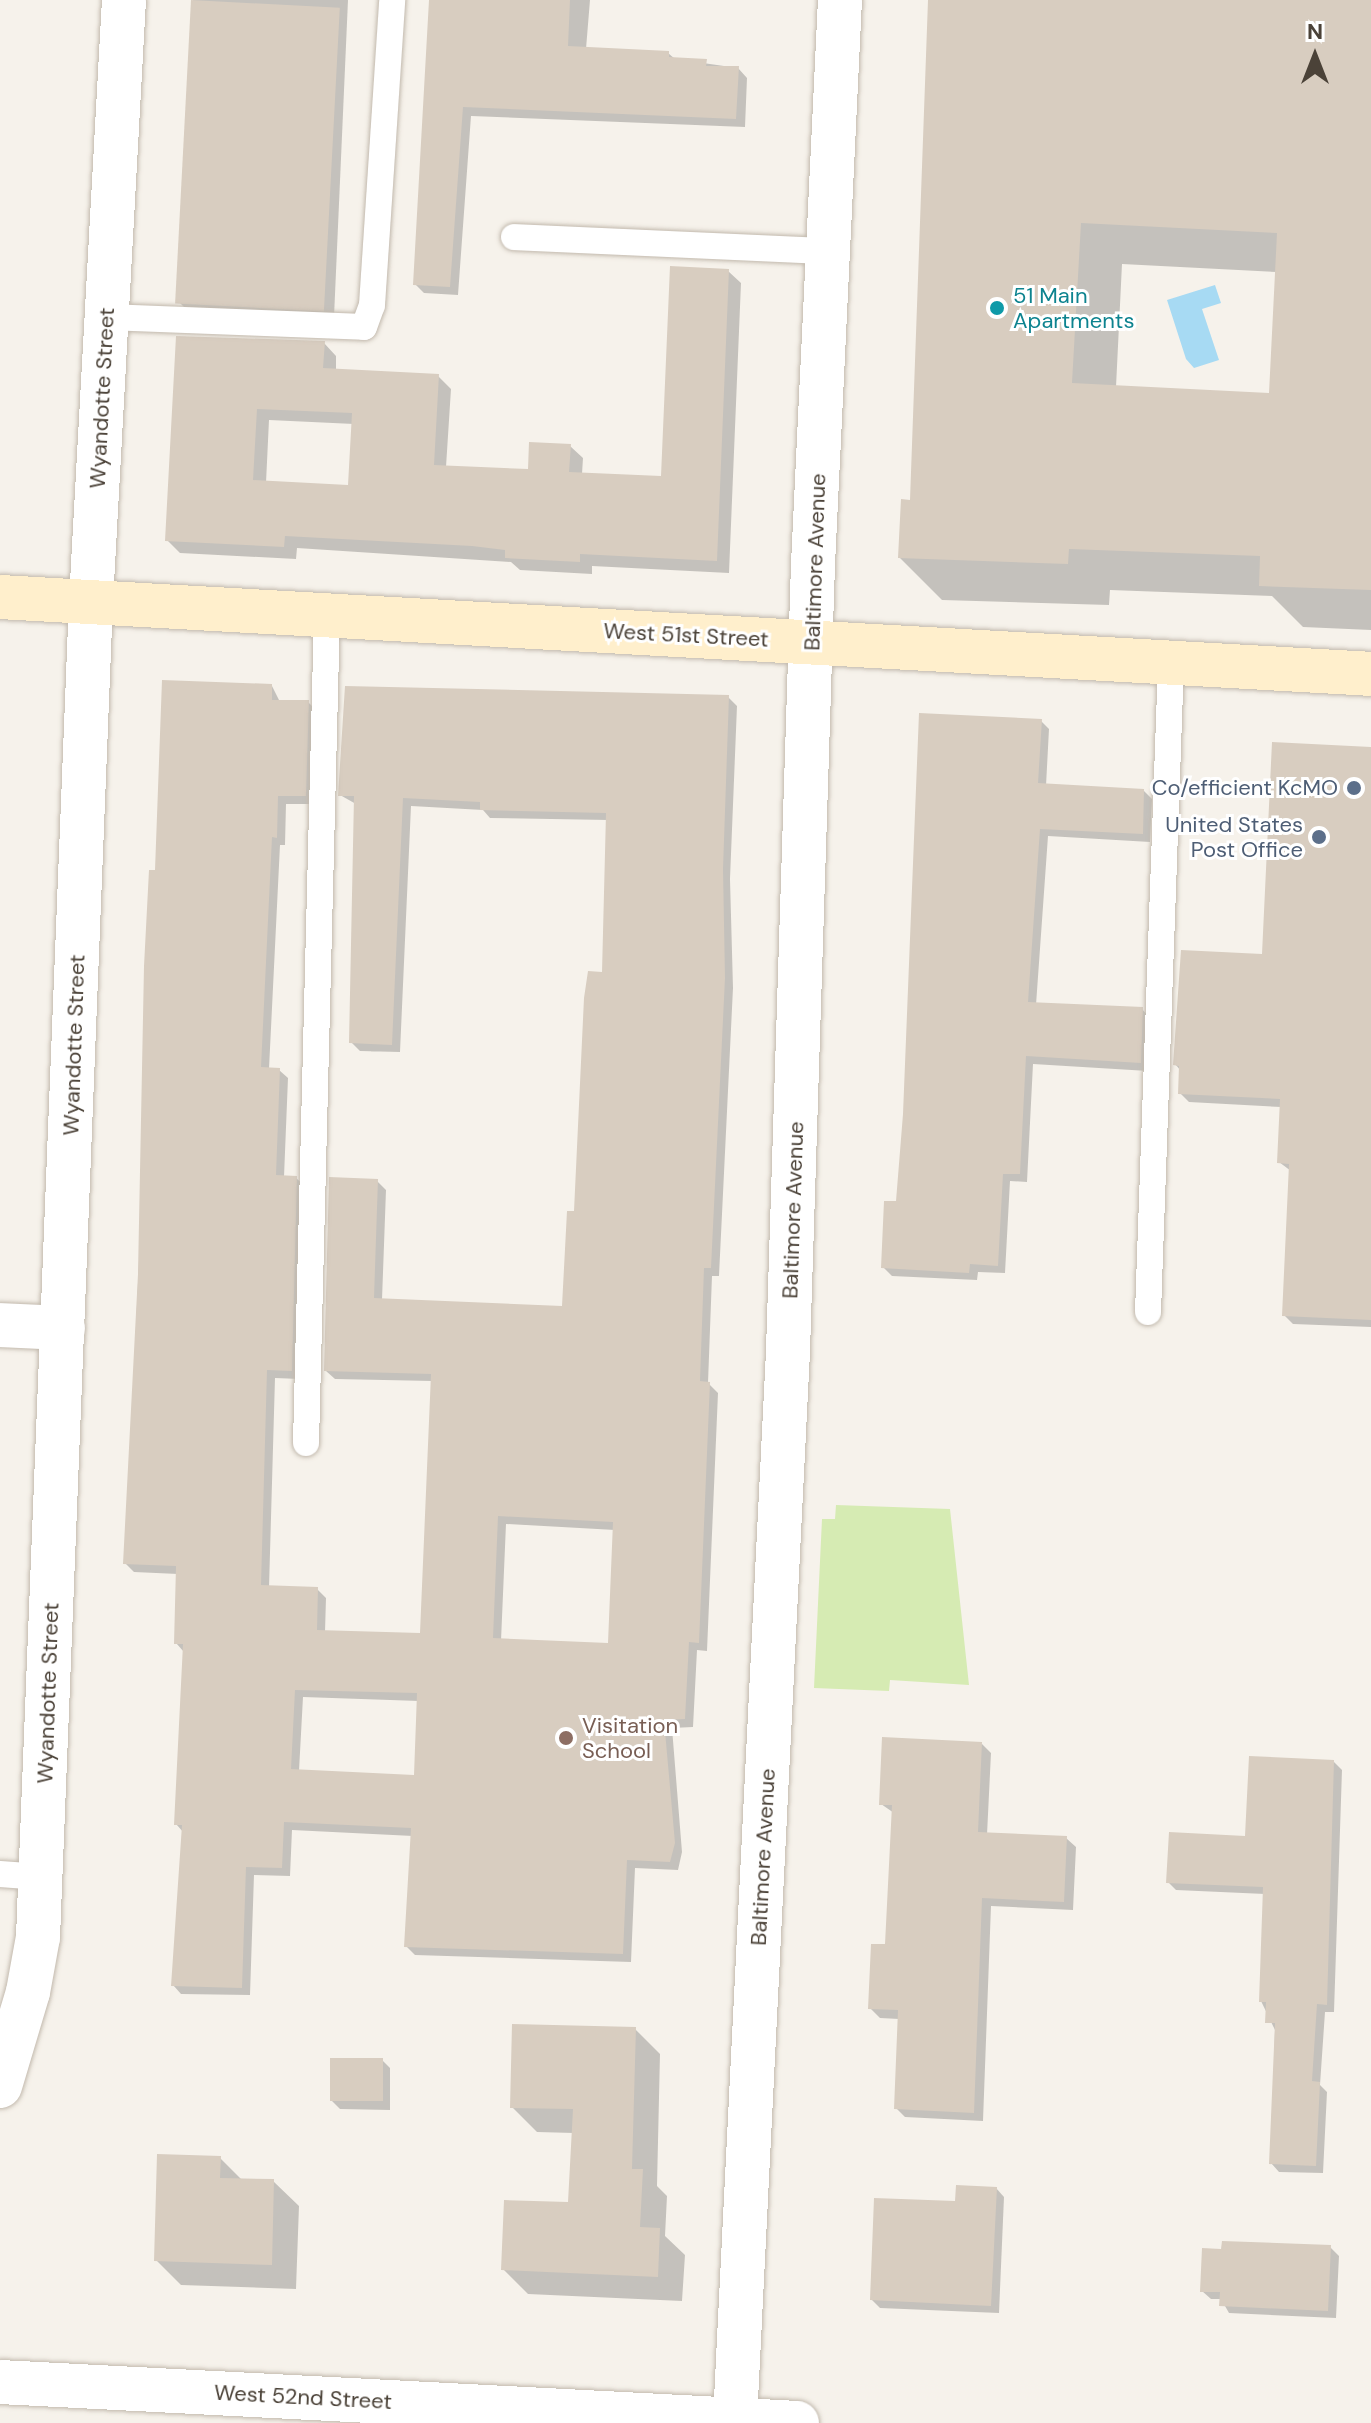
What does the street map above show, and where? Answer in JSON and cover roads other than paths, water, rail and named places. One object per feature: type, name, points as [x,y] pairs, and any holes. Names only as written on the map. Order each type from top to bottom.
[{"type":"street","name":"Wyandotte Street","points":[[0,2086],[28,1992],[38,1937],[20,1876],[63,1328],[91,601],[124,0]]},
{"type":"street","name":"Baltimore Avenue","points":[[735,2420],[788,1351],[840,0]]},
{"type":"street","name":"West 51st Street","points":[[0,597],[1371,674]]},
{"type":"street","points":[[0,1325],[63,1328]]},
{"type":"street","name":"West 52nd Street","points":[[0,2382],[797,2423]]},
{"type":"lane","points":[[107,317],[364,327],[372,305],[392,0]]},
{"type":"lane","points":[[514,237],[828,251]]},
{"type":"lane","points":[[306,1443],[327,614]]},
{"type":"lane","points":[[1148,1312],[1171,663]]},
{"type":"water","points":[[1215,285],[1221,303],[1202,309],[1219,360],[1194,368],[1186,359],[1167,300]]},
{"type":"place","name":"51 Main Apartments","points":[[997,308]]},
{"type":"place","name":"Co/efficient KcMO","points":[[1354,788]]},
{"type":"place","name":"United States Post Office","points":[[1319,837]]},
{"type":"place","name":"Visitation School","points":[[566,1738]]}]
